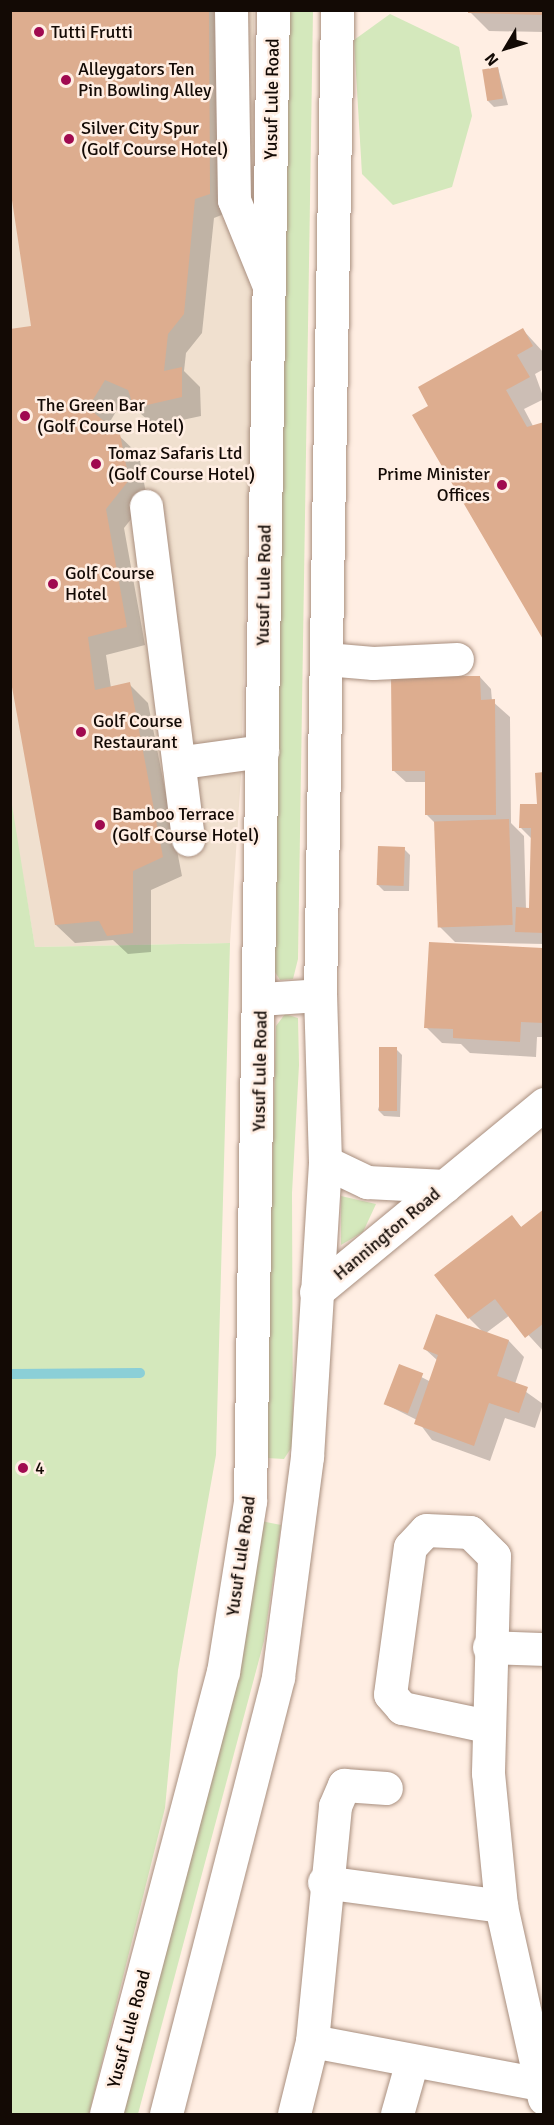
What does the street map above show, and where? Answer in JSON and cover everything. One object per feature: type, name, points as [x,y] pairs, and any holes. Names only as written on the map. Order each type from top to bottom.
[{"type":"main road","points":[[231,10],[234,200],[269,286]]},
{"type":"main road","name":"Yusuf Lule Road","points":[[106,2115],[223,1672],[250,1501],[261,999],[262,750],[273,10]]},
{"type":"main road","points":[[166,2115],[278,1677],[302,1510],[325,1162],[320,995],[338,10]]},
{"type":"main road","points":[[146,506],[183,762],[188,839]]},
{"type":"main road","points":[[326,658],[373,663],[457,660]]},
{"type":"main road","points":[[183,762],[262,750]]},
{"type":"main road","points":[[261,999],[320,995]]},
{"type":"main road","points":[[445,1186],[543,1104]]},
{"type":"main road","name":"Hannington Road","points":[[325,1162],[367,1182],[445,1186]]},
{"type":"main road","name":"Hannington Road","points":[[316,1292],[445,1186]]},
{"type":"main road","points":[[250,1501],[302,1510]]},
{"type":"main road","points":[[312,2041],[542,2091],[501,1906],[487,1726],[494,1556],[470,1532],[420,1533],[410,1547],[390,1694],[402,1708],[487,1726]]},
{"type":"main road","points":[[489,1647],[543,1649]]},
{"type":"main road","points":[[294,2115],[312,2041],[324,1882],[340,1790],[354,1782],[386,1788]]},
{"type":"main road","points":[[324,1882],[501,1906]]},
{"type":"main road","points":[[397,2115],[412,2061]]},
{"type":"shaded area","points":[[10,11],[254,11],[254,313],[241,775],[230,943],[35,947],[10,799]]},
{"type":"green space","points":[[313,10],[298,959],[293,979],[280,980],[275,972],[273,865],[288,11]]},
{"type":"green space","points":[[390,14],[459,47],[472,116],[452,187],[393,205],[362,174],[354,40]]},
{"type":"green space","points":[[11,799],[35,947],[230,943],[216,1455],[178,1670],[165,1808],[89,2114],[11,2114]]},
{"type":"green space","points":[[285,1014],[298,1018],[299,1065],[292,1193],[293,1445],[284,1459],[267,1458],[266,1405],[276,1026]]},
{"type":"green space","points":[[341,1196],[376,1204],[363,1232],[341,1245]]},
{"type":"green space","points":[[261,1521],[281,1525],[264,1641],[138,2114],[120,2114]]},
{"type":"building","points":[[10,10],[209,10],[210,194],[195,199],[184,314],[168,334],[164,371],[182,367],[182,397],[134,408],[128,390],[105,380],[88,408],[120,434],[129,480],[106,509],[127,627],[88,637],[95,690],[130,682],[163,857],[133,871],[133,933],[107,936],[99,921],[55,925],[10,676],[10,329],[31,326],[10,187]]},
{"type":"building","points":[[468,10],[544,10],[544,15],[468,13]]},
{"type":"building","points":[[498,67],[503,99],[487,101],[482,70]]},
{"type":"building","points":[[523,328],[533,346],[517,355],[530,377],[506,390],[527,427],[544,422],[544,641],[412,415],[428,406],[418,387]]},
{"type":"building","points":[[391,676],[480,676],[481,700],[495,699],[496,815],[425,815],[425,771],[392,771]]},
{"type":"building","points":[[544,772],[544,933],[515,932],[516,907],[529,908],[531,828],[519,828],[520,804],[537,804],[535,773]]},
{"type":"building","points":[[509,819],[513,925],[438,928],[434,822]]},
{"type":"building","points":[[378,846],[405,847],[404,886],[377,885]]},
{"type":"building","points":[[429,942],[543,948],[544,1023],[521,1022],[520,1042],[453,1038],[453,1029],[424,1028]]},
{"type":"building","points":[[379,1047],[397,1047],[397,1111],[379,1111]]},
{"type":"building","points":[[544,1209],[544,1323],[525,1338],[495,1299],[468,1319],[434,1275],[512,1215],[521,1227]]},
{"type":"building","points":[[436,1314],[509,1340],[497,1376],[528,1387],[519,1413],[489,1403],[474,1446],[414,1424],[438,1355],[423,1349]]},
{"type":"building","points":[[399,1364],[423,1373],[408,1413],[384,1404]]},
{"type":"waterway","points":[[10,1374],[140,1373]]},
{"type":"place","name":"Tutti Frutti","points":[[39,32]]},
{"type":"place","name":"Alleygators Ten Pin Bowling Alley","points":[[66,80]]},
{"type":"place","name":"Silver City Spur (Golf Course Hotel)","points":[[69,139]]},
{"type":"place","name":"The Green Bar (Golf Course Hotel)","points":[[25,416]]},
{"type":"place","name":"Tomaz Safaris Ltd (Golf Course Hotel)","points":[[96,464]]},
{"type":"place","name":"Prime Minister Offices","points":[[502,485]]},
{"type":"place","name":"Golf Course Hotel","points":[[53,584]]},
{"type":"place","name":"Golf Course Restaurant","points":[[81,732]]},
{"type":"place","name":"Bamboo Terrace (Golf Course Hotel)","points":[[100,825]]},
{"type":"place","name":"4","points":[[23,1468]]}]
